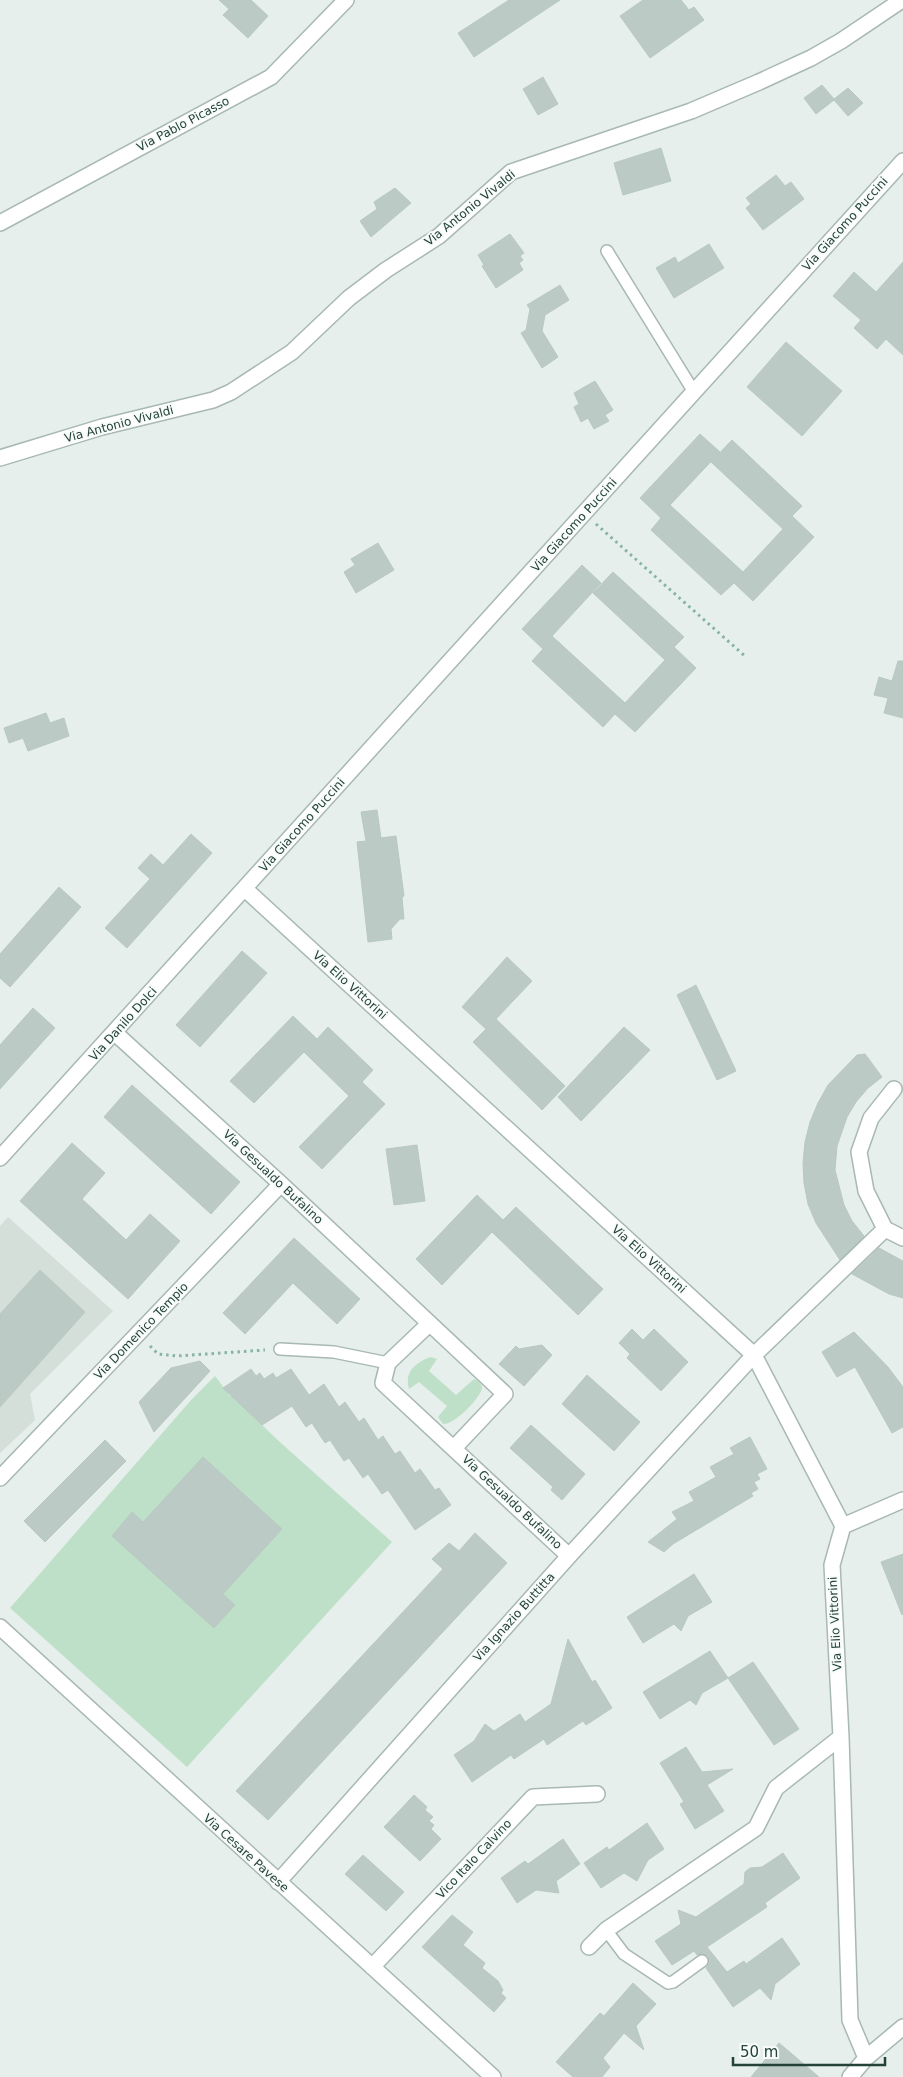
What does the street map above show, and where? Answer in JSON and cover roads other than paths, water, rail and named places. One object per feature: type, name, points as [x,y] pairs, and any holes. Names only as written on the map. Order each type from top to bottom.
[{"type":"street","name":"Via Pablo Picasso","points":[[0,223],[271,77],[346,0]]},
{"type":"street","name":"Via Antonio Vivaldi","points":[[0,458],[102,428],[213,400],[231,392],[292,352],[349,298],[380,274],[439,236],[511,172],[691,111],[759,82],[811,58],[841,41],[902,0]]},
{"type":"street","name":"Via Giacomo Puccini","points":[[245,889],[903,161]]},
{"type":"street","name":"Via Danilo Dolci","points":[[0,1158],[245,889]]},
{"type":"street","name":"Via Elio Vittorini","points":[[245,889],[754,1355],[843,1526],[832,1565],[841,1737],[850,2020],[866,2058]]},
{"type":"street","name":"Via Gesualdo Bufalino","points":[[115,1032],[281,1184],[505,1394],[454,1448]]},
{"type":"street","points":[[894,1089],[872,1118],[859,1152],[866,1191],[885,1229],[903,1238]]},
{"type":"street","name":"Via Domenico Tempio","points":[[0,1478],[281,1184]]},
{"type":"street","name":"Via Ignazio Buttitta","points":[[278,1882],[569,1556],[754,1355],[885,1229]]},
{"type":"street","points":[[388,1363],[429,1324]]},
{"type":"street","name":"Via Gesualdo Bufalino","points":[[388,1363],[383,1383],[569,1556]]},
{"type":"street","points":[[843,1526],[903,1500]]},
{"type":"street","name":"Via Cesare Pavese","points":[[0,1627],[493,2077]]},
{"type":"street","points":[[589,1947],[606,1930],[756,1828],[776,1788],[841,1737]]},
{"type":"street","name":"Vico Italo Calvino","points":[[372,1967],[533,1797],[597,1794]]},
{"type":"street","points":[[850,2077],[866,2058],[903,2027]]},
{"type":"lane","points":[[607,251],[694,392]]},
{"type":"lane","points":[[280,1349],[334,1352],[388,1363]]},
{"type":"lane","points":[[606,1930],[624,1954],[668,1983],[673,1982],[702,1961]]}]
